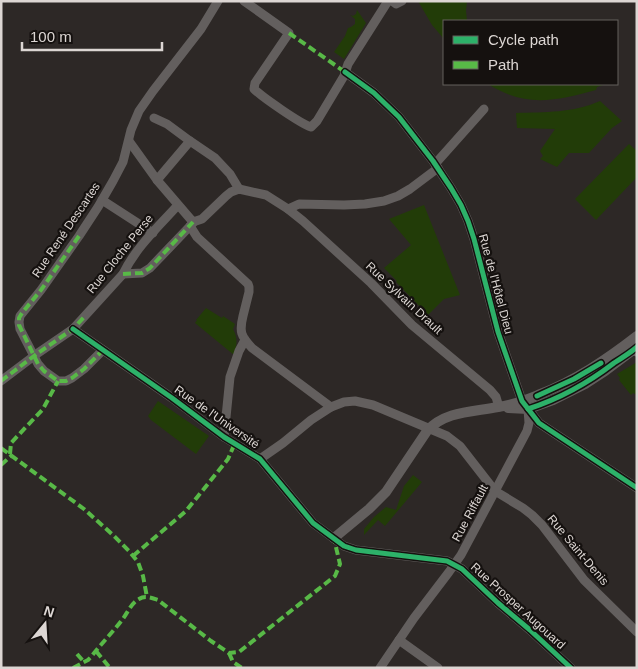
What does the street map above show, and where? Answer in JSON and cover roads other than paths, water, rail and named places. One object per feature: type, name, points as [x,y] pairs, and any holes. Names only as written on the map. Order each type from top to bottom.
[{"type":"street","name":"Rue René Descartes","points":[[103,350],[84,369],[66,381],[58,381],[44,372],[38,364],[20,329],[20,316],[41,290],[102,200],[123,162],[131,130],[140,111],[153,90],[201,29],[218,1]]},
{"type":"street","points":[[244,1],[290,33],[256,83],[255,91],[311,127],[317,121],[348,64],[390,1],[396,4],[402,1]]},
{"type":"street","name":"Rue de l'Hôtel Dieu","points":[[345,72],[374,93],[392,110],[420,143],[451,188],[468,221],[498,332],[525,405]]},
{"type":"street","points":[[288,209],[298,204],[344,205],[384,201],[410,189],[436,166],[484,109]]},
{"type":"street","points":[[124,274],[142,273],[150,268],[191,224],[202,219],[231,192],[239,190],[230,174],[215,158],[167,124],[154,118]]},
{"type":"street","points":[[129,141],[178,205],[197,237],[248,284],[249,292],[240,324],[241,333],[245,340],[252,348],[331,407]]},
{"type":"street","points":[[157,180],[190,141]]},
{"type":"street","name":"Rue Sylvain Drault","points":[[239,190],[266,195],[288,209],[342,256],[412,325],[490,390],[496,397],[499,407]]},
{"type":"street","points":[[102,200],[153,233]]},
{"type":"street","name":"Rue Cloche Perse","points":[[1,381],[74,329],[124,274],[128,264],[178,205]]},
{"type":"street","name":"Rue de l'Université","points":[[74,329],[224,437],[260,459],[313,523],[334,538]]},
{"type":"street","points":[[525,405],[600,364],[637,336]]},
{"type":"street","points":[[224,437],[230,377],[245,340]]},
{"type":"street","points":[[334,538],[386,492],[418,443],[433,424],[450,416],[553,400],[585,384],[636,349]]},
{"type":"street","points":[[260,459],[331,407],[344,402],[363,402],[447,436],[464,452],[495,491]]},
{"type":"street","points":[[525,405],[539,423],[637,488]]},
{"type":"street","name":"Rue Riffault","points":[[380,668],[414,618],[455,564],[526,431],[529,423],[525,405]]},
{"type":"street","name":"Rue Saint-Denis","points":[[495,491],[532,515],[584,580],[637,632]]},
{"type":"street","name":"Rue Prosper Augouard","points":[[334,538],[344,546],[356,550],[442,560],[455,564],[462,568],[571,668]]},
{"type":"street","points":[[399,640],[438,668]]}]
